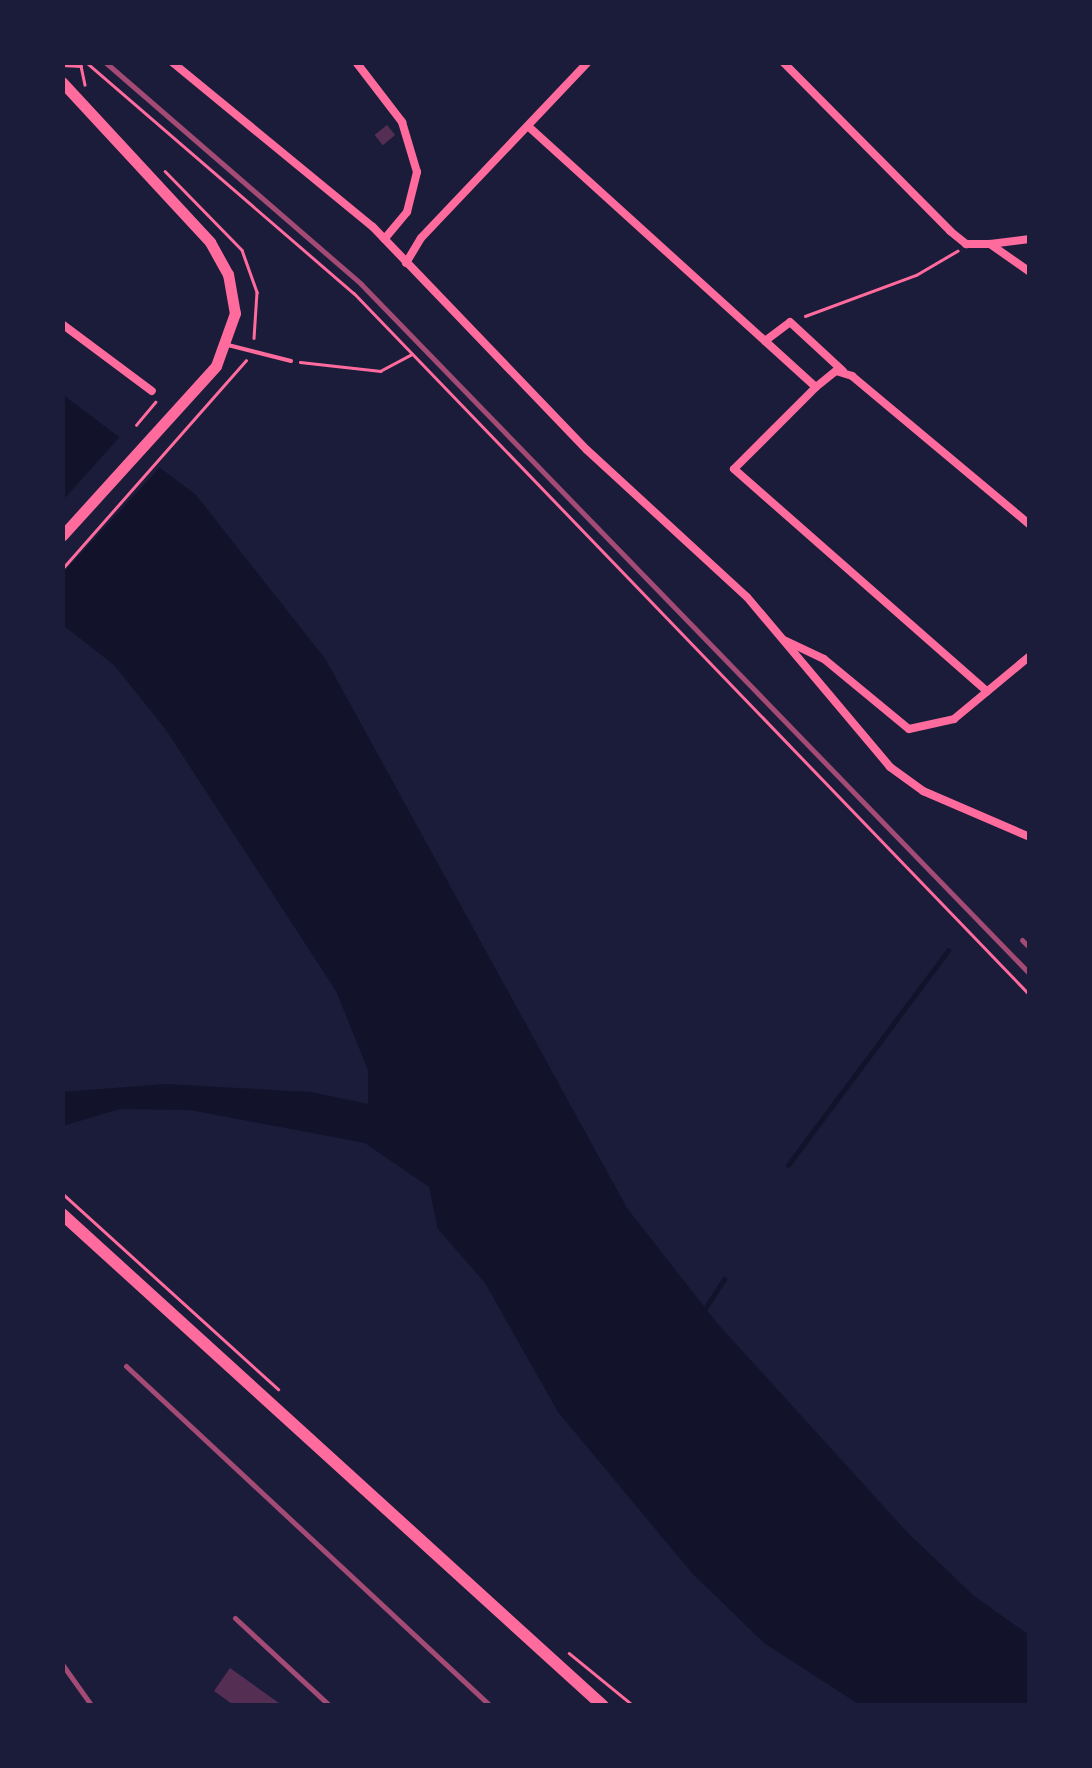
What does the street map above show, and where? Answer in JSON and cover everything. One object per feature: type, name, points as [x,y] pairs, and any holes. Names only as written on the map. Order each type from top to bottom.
[{"type":"main road","points":[[62,82],[199,230],[228,274],[234,313],[228,344],[152,439],[62,536]]},
{"type":"main road","points":[[62,1214],[603,1706]]},
{"type":"street","points":[[172,62],[384,240],[784,640],[862,740],[906,781],[1030,837]]},
{"type":"street","points":[[356,62],[402,122],[416,172],[407,212],[384,240]]},
{"type":"street","points":[[406,263],[421,238],[588,62]]},
{"type":"street","points":[[783,62],[966,244],[1030,240]]},
{"type":"street","points":[[529,127],[816,387]]},
{"type":"street","points":[[990,244],[1030,272]]},
{"type":"street","points":[[764,341],[790,322],[843,371],[1030,524]]},
{"type":"street","points":[[62,324],[156,394]]},
{"type":"street","points":[[843,371],[816,387],[734,469],[987,691]]},
{"type":"street","points":[[784,640],[824,660],[909,729],[954,719],[1030,656]]},
{"type":"street","points":[[62,1234],[79,1230]]},
{"type":"lane","points":[[228,344],[250,354],[291,361]]},
{"type":"path","points":[[86,62],[286,232],[413,353],[1030,996]]},
{"type":"path","points":[[62,65],[81,66],[82,78]]},
{"type":"path","points":[[790,322],[928,270],[966,244]]},
{"type":"path","points":[[291,361],[380,371],[413,353]]},
{"type":"path","points":[[62,569],[168,453],[250,354]]},
{"type":"path","points":[[136,425],[156,394]]},
{"type":"shaded area","points":[[62,394],[196,495],[326,660],[627,1208],[717,1323],[907,1532],[974,1596],[1029,1635],[1029,1705],[860,1705],[764,1643],[692,1573],[558,1412],[485,1283],[438,1229],[429,1187],[365,1143],[190,1110],[120,1109],[63,1126],[63,1092],[165,1084],[311,1092],[368,1104],[368,1070],[336,991],[166,730],[114,665],[63,625]]},
{"type":"pier","points":[[125,431],[164,463],[62,574],[63,500]]},
{"type":"building","points":[[387,125],[395,135],[383,145],[375,135]]},
{"type":"building","points":[[230,1668],[278,1706],[235,1706],[214,1691]]},
{"type":"waterway","points":[[788,1165],[948,950]]},
{"type":"waterway","points":[[704,1310],[724,1279]]},
{"type":"railway","points":[[105,62],[361,284],[1030,974]]},
{"type":"railway","points":[[1022,940],[1030,948]]},
{"type":"railway","points":[[126,1366],[491,1706]]},
{"type":"railway","points":[[235,1618],[330,1706]]},
{"type":"railway","points":[[62,1664],[92,1706]]}]
